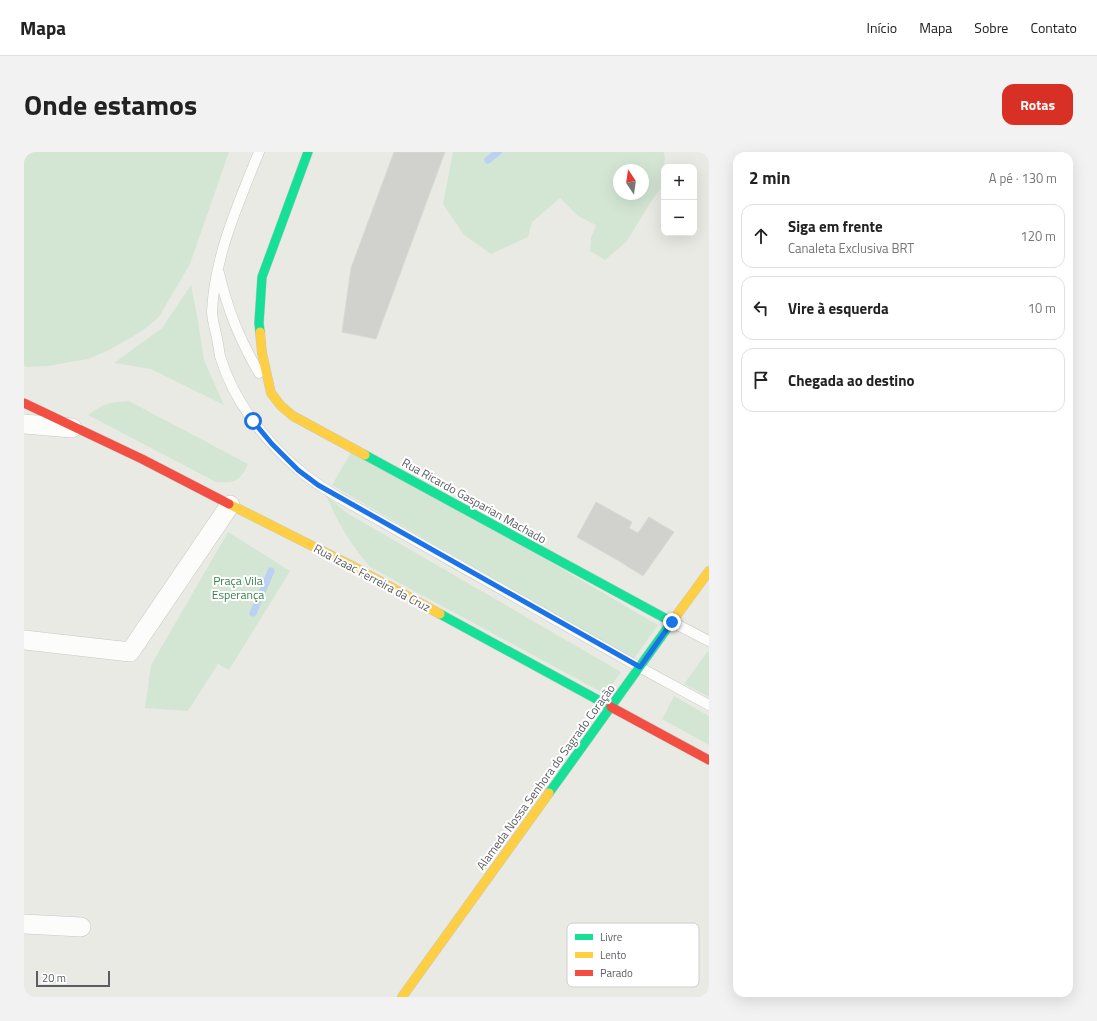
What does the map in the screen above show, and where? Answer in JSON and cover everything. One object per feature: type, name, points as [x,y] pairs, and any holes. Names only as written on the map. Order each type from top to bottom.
[{"type":"main road","points":[[271,393],[262,353],[259,323],[262,277],[308,152]]},
{"type":"main road","name":"Rua Ricardo Gasparian Machado","points":[[271,393],[281,406],[293,416],[672,622]]},
{"type":"main road","points":[[24,403],[76,429]]},
{"type":"main road","name":"Rua Izaac Ferreira da Cruz","points":[[76,429],[142,459],[352,566],[709,760]]},
{"type":"main road","name":"Alameda Nossa Senhora do Sagrado Coração","points":[[402,997],[709,571]]},
{"type":"street","name":"Rua Izaac Ferreira da Cruz","points":[[24,424],[76,429]]},
{"type":"street","points":[[24,640],[130,652],[230,505]]},
{"type":"street","points":[[24,924],[81,928]]},
{"type":"lane","points":[[259,152],[230,224],[218,265],[212,312],[220,356],[228,376],[253,421],[268,441],[298,470],[318,485],[640,667],[709,704]]},
{"type":"lane","points":[[218,265],[224,293],[233,321],[244,347],[271,393]]},
{"type":"lane","points":[[672,622],[709,641]]},
{"type":"green space","points":[[24,152],[229,152],[190,264],[159,317],[134,336],[107,351],[88,359],[48,366],[24,366]]},
{"type":"green space","points":[[453,152],[664,152],[664,164],[661,164],[661,188],[627,241],[605,260],[590,251],[591,238],[596,225],[578,216],[560,198],[532,222],[528,237],[491,254],[464,235],[443,204]]},
{"type":"green space","points":[[191,285],[204,360],[224,405],[151,369],[114,363],[162,328]]},
{"type":"green space","points":[[129,401],[248,464],[242,475],[236,480],[216,482],[88,415],[107,404]]},
{"type":"green space","points":[[354,447],[658,625],[633,660],[332,485]]},
{"type":"green space","points":[[326,495],[347,513],[621,672],[605,694],[370,567],[345,532]]},
{"type":"green space","name":"Praça Vila Esperança","points":[[228,532],[290,571],[229,670],[218,664],[188,711],[145,708],[151,665]]},
{"type":"green space","points":[[708,651],[709,652],[709,697],[684,684]]},
{"type":"green space","points":[[674,696],[709,716],[709,745],[662,719]]},
{"type":"building","points":[[394,152],[445,152],[376,339],[342,332],[351,268]]},
{"type":"building","points":[[596,502],[632,522],[629,528],[638,533],[649,517],[674,532],[643,576],[577,537]]},
{"type":"waterway","points":[[488,160],[498,152]]},
{"type":"waterway","points":[[253,613],[271,571]]},
{"type":"traffic: fast","points":[[260,332],[259,323],[262,277],[308,152]]},
{"type":"traffic: fast","points":[[365,455],[672,622]]},
{"type":"traffic: fast","points":[[440,614],[611,707]]},
{"type":"traffic: fast","points":[[549,793],[671,623]]},
{"type":"traffic: slow","points":[[260,332],[262,353],[271,393],[281,406],[293,416],[365,455]]},
{"type":"traffic: slow","points":[[229,504],[352,566],[440,614]]},
{"type":"traffic: slow","points":[[671,623],[709,571]]},
{"type":"traffic: slow","points":[[402,997],[549,793]]},
{"type":"traffic: jam","points":[[24,403],[142,459],[229,504]]},
{"type":"traffic: jam","points":[[611,707],[709,760]]},
{"type":"route","points":[[253,421],[268,441],[298,470],[318,485],[640,667],[672,622]]}]
